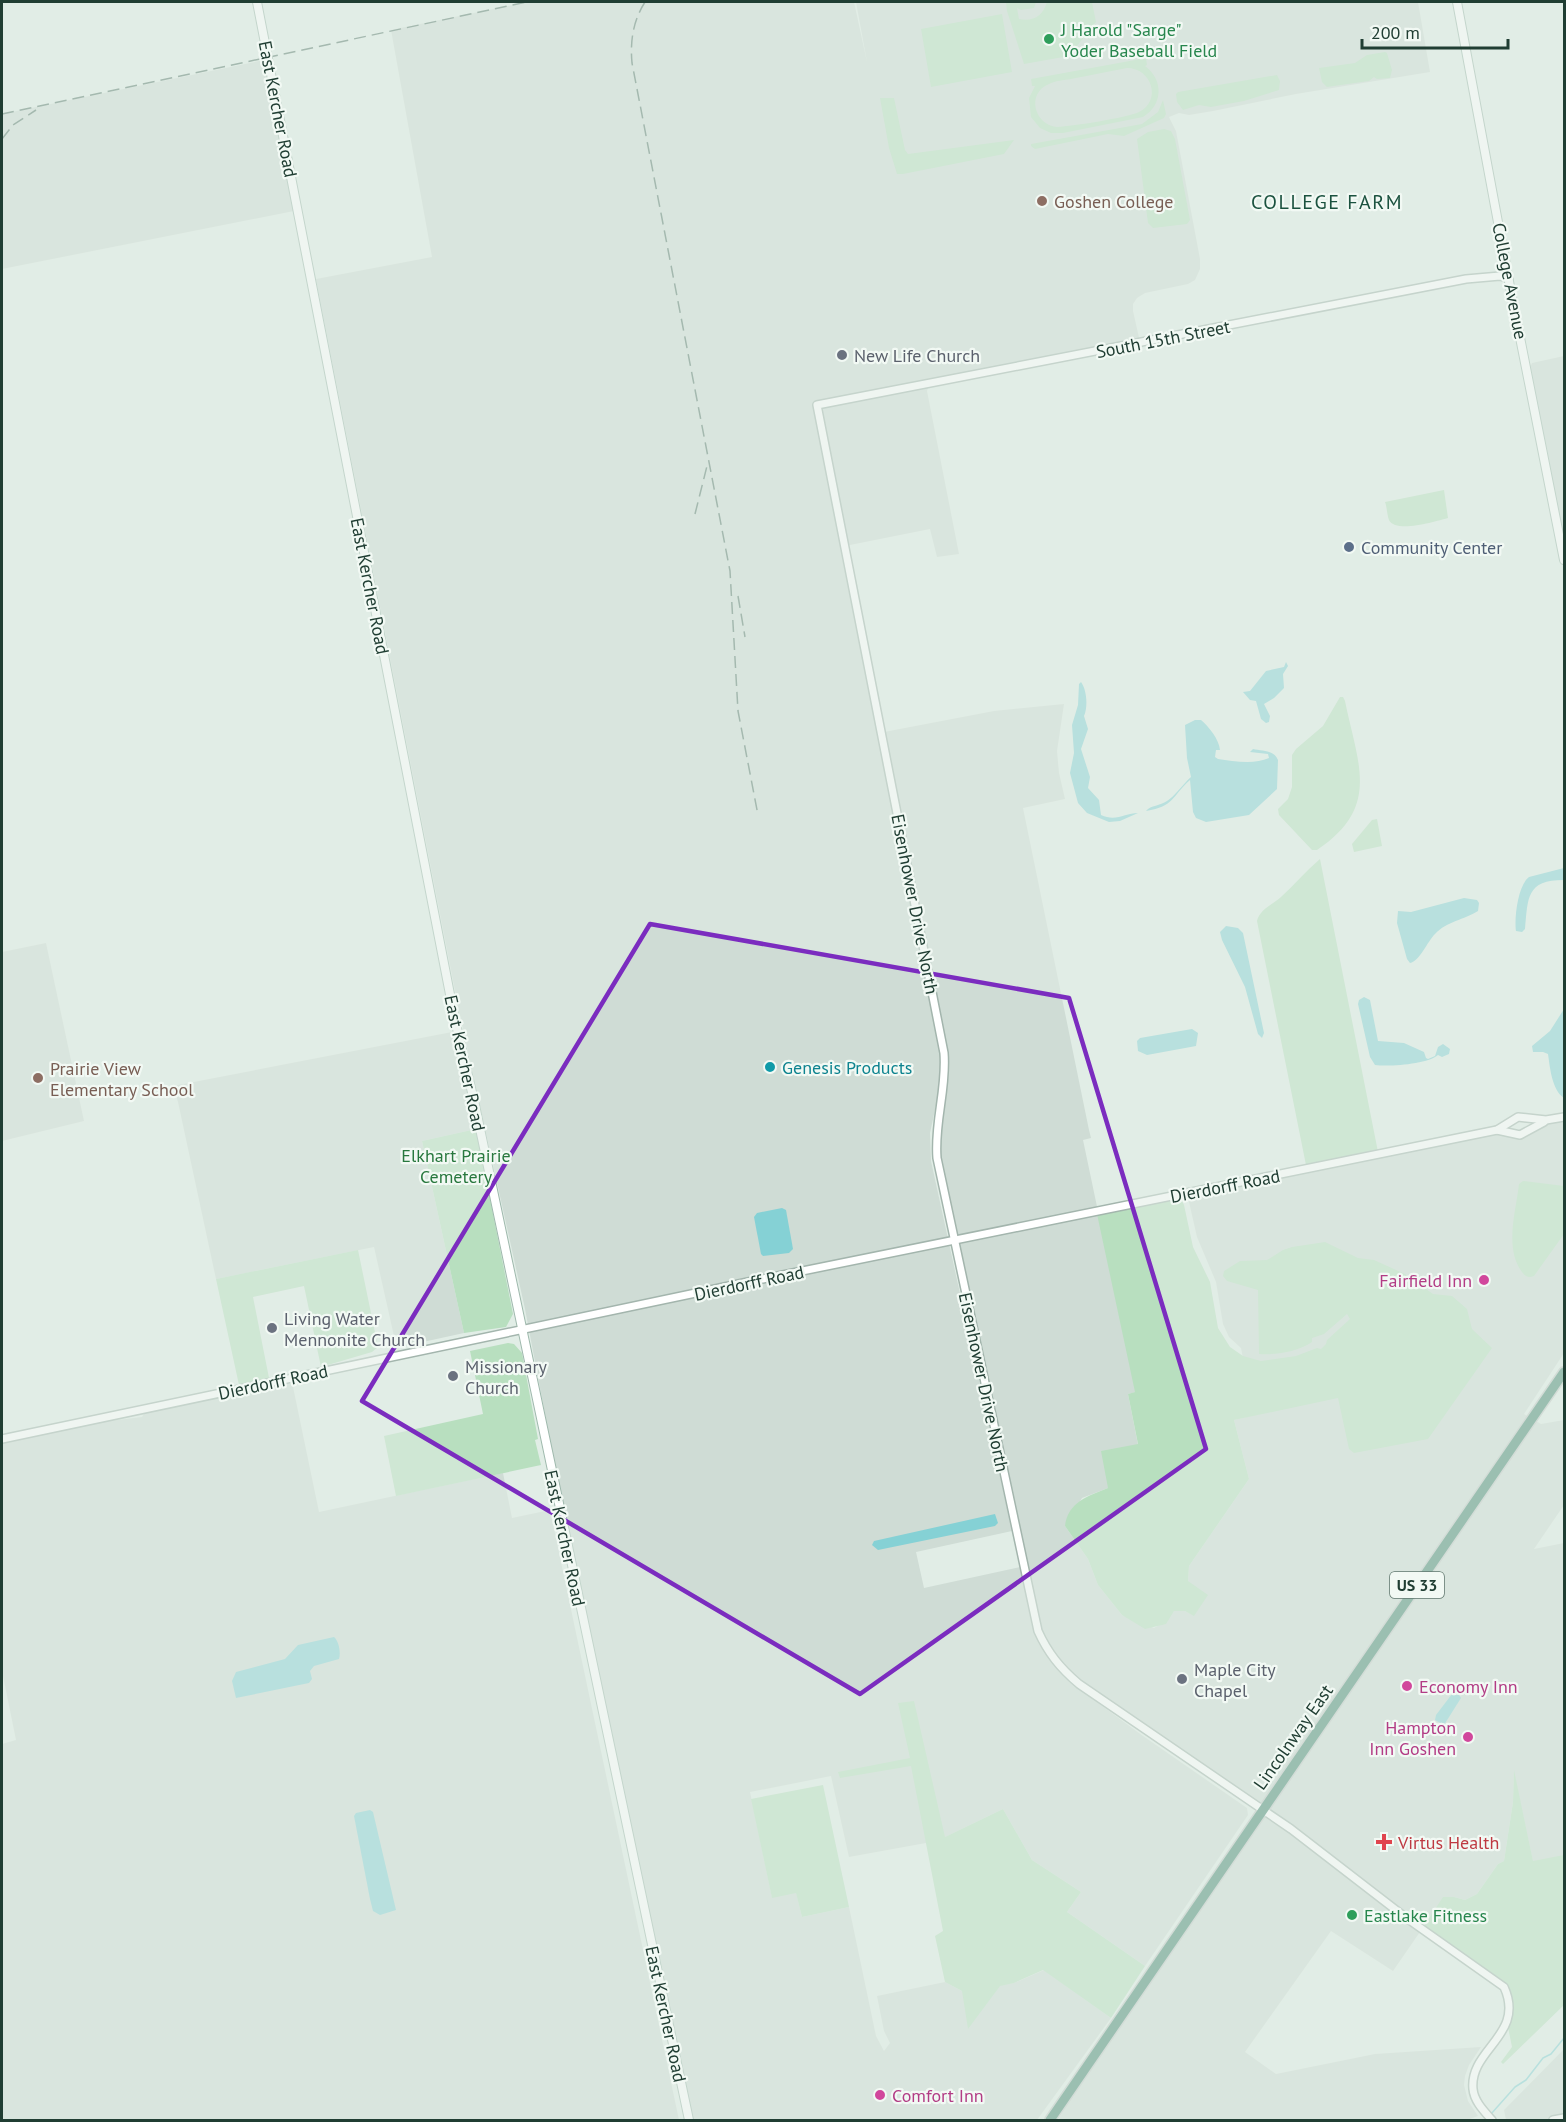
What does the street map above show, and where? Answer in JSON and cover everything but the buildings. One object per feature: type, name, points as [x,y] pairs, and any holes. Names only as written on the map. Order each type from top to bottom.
[{"type":"highway","name":"Lincolnway East","points":[[1050,2121],[1564,1372]]},
{"type":"main road","name":"East Kercher Road","points":[[257,2],[452,1008],[689,2121]]},
{"type":"main road","name":"College Avenue","points":[[1456,2],[1564,560]]},
{"type":"street","name":"South 15th Street","points":[[817,405],[1466,279],[1500,276],[1509,279]]},
{"type":"street","name":"Eisenhower Drive North","points":[[817,405],[944,1053],[945,1080],[936,1144],[937,1158],[1038,1630],[1046,1647],[1061,1668],[1079,1684],[1350,1872],[1405,1917],[1504,1987],[1509,1999],[1510,2010],[1507,2022],[1473,2076],[1473,2089],[1481,2107],[1491,2121]]},
{"type":"street","name":"Dierdorff Road","points":[[2,1439],[1497,1130],[1518,1117],[1546,1120],[1564,1117]]},
{"type":"street","points":[[1524,1118],[1529,1125],[1527,1131]]},
{"type":"street","name":"Dierdorff Road","points":[[1497,1130],[1520,1135],[1546,1120]]},
{"type":"street","points":[[1511,1121],[1510,1127],[1513,1133]]},
{"type":"street","points":[[1553,2121],[1564,2118]]},
{"type":"highlighted area","points":[[650,924],[1069,998],[1206,1449],[860,1694],[362,1401]]},
{"type":"shaded area","points":[[527,2],[854,2],[867,62],[856,2],[1418,2],[1430,72],[1296,94],[1189,115],[1179,113],[1169,117],[1176,131],[1200,259],[1200,269],[1195,280],[1188,284],[1145,293],[1137,298],[1133,304],[1133,311],[1140,342],[931,380],[927,391],[959,554],[937,557],[930,529],[840,547],[940,1049],[942,1077],[930,1133],[931,1161],[1012,1531],[916,1552],[924,1588],[1020,1567],[1032,1626],[1048,1657],[1071,1683],[1247,1808],[1248,1815],[1145,1966],[1067,1912],[1081,1892],[1032,1860],[1003,1809],[937,1841],[849,1857],[831,1776],[750,1792],[772,1897],[796,1892],[802,1917],[849,1907],[876,2036],[884,2051],[890,2043],[884,2031],[877,1996],[945,1982],[962,1991],[1014,1983],[1044,1970],[1111,2018],[1037,2120],[692,2120],[548,1430],[525,1309],[458,1006],[316,279],[432,257],[391,30]]},
{"type":"shaded area","points":[[264,60],[294,211],[2,269],[2,114]]},
{"type":"shaded area","points":[[1564,356],[1564,540],[1530,367],[1532,363]]},
{"type":"shaded area","points":[[1064,704],[1057,751],[1065,799],[1023,808],[1091,1138],[1083,1140],[1136,1392],[1128,1394],[1138,1445],[1108,1488],[1082,1498],[1065,1526],[1088,1559],[1098,1585],[1122,1615],[1154,1628],[1163,1623],[1174,1611],[1185,1611],[1194,1615],[1188,1581],[1189,1566],[1249,1479],[1234,1420],[1254,1415],[1241,1348],[1229,1337],[1223,1324],[1216,1282],[1197,1237],[1189,1202],[1191,1197],[1533,1127],[1564,1118],[1564,1353],[1524,1414],[1541,1424],[1564,1420],[1564,1505],[1534,1549],[1564,1543],[1564,2007],[1514,1773],[1513,1802],[1504,1861],[1498,1864],[1477,1894],[1465,1900],[1454,1897],[1422,1929],[1393,1971],[1331,1931],[1245,2052],[1276,2074],[1375,2054],[1481,2047],[1469,2065],[1465,2076],[1464,2085],[1468,2101],[1478,2116],[1467,2120],[1058,2120],[1079,2084],[1263,1810],[1070,1676],[1038,1631],[937,1158],[945,1067],[884,732],[994,711]]},
{"type":"shaded area","name":"Prairie View Elementary School","points":[[46,943],[84,1121],[2,1141],[2,952]]},
{"type":"shaded area","points":[[452,1032],[476,1129],[422,1141],[464,1333],[400,1347],[396,1345],[374,1247],[216,1279],[173,1086]]},
{"type":"shaded area","points":[[292,1382],[319,1512],[503,1473],[512,1518],[550,1510],[679,2120],[2,2120],[2,1744],[16,1740],[2,1671],[2,1441],[52,1428],[142,1417],[147,1409]]},
{"type":"shaded area","points":[[1564,2049],[1564,2120],[1506,2120],[1504,2110]]},
{"type":"green space","name":"J Harold \"Sarge\" Yoder Baseball Field","points":[[1006,2],[1036,2],[1034,8],[1021,10],[1017,8],[1019,19],[1024,20],[1037,17],[1047,2],[1092,2],[1096,22],[1069,56],[1024,64]]},
{"type":"green space","points":[[1002,14],[1012,72],[931,87],[921,29]]},
{"type":"green space","points":[[1385,52],[1392,70],[1390,78],[1377,79],[1374,77],[1369,81],[1327,87],[1322,82],[1319,68],[1355,63],[1367,55]]},
{"type":"green space","points":[[1146,58],[1147,65],[1145,66],[1156,78],[1159,92],[1154,106],[1143,117],[1063,133],[1051,133],[1040,128],[1031,117],[1029,98],[1035,86],[1032,86],[1031,79]],"holes":[[[1127,68],[1136,69],[1148,79],[1152,93],[1146,107],[1139,112],[1112,119],[1057,127],[1049,125],[1038,115],[1035,101],[1037,94],[1049,84]]]},
{"type":"green space","points":[[1277,75],[1280,81],[1279,90],[1244,101],[1211,107],[1199,105],[1183,110],[1177,102],[1178,92]]},
{"type":"green space","points":[[880,98],[894,98],[905,150],[908,154],[1014,140],[1004,154],[897,174],[889,148]]},
{"type":"green space","points":[[1163,100],[1166,114],[1164,118],[1124,136],[1108,134],[1035,149],[1031,146],[1031,144],[1142,124],[1158,112]]},
{"type":"green space","points":[[1164,129],[1171,131],[1175,139],[1190,220],[1187,224],[1153,228],[1148,223],[1137,139],[1148,132]]},
{"type":"green space","points":[[1444,490],[1448,518],[1408,526],[1399,526],[1389,520],[1385,502]]},
{"type":"green space","points":[[1340,697],[1343,697],[1345,701],[1359,765],[1360,783],[1357,801],[1350,818],[1337,834],[1317,850],[1312,850],[1279,815],[1278,809],[1288,799],[1292,787],[1292,755],[1323,726]]},
{"type":"green space","points":[[1377,819],[1382,846],[1354,852],[1352,844],[1372,820]]},
{"type":"green space","points":[[1320,859],[1378,1152],[1306,1165],[1257,921],[1264,910],[1281,897]]},
{"type":"green space","name":"Elkhart Prairie Cemetery","points":[[476,1129],[513,1314],[506,1327],[464,1333],[422,1141]]},
{"type":"green space","points":[[1523,1181],[1564,1186],[1564,1234],[1534,1276],[1530,1277],[1523,1274],[1517,1262],[1512,1241],[1519,1184]]},
{"type":"green space","points":[[1177,1199],[1184,1205],[1193,1247],[1210,1282],[1218,1328],[1230,1347],[1243,1356],[1261,1361],[1296,1356],[1317,1348],[1321,1349],[1327,1340],[1350,1319],[1347,1314],[1324,1334],[1312,1338],[1312,1342],[1300,1348],[1279,1353],[1259,1354],[1258,1290],[1227,1281],[1223,1276],[1224,1271],[1240,1261],[1267,1260],[1292,1247],[1325,1242],[1358,1258],[1374,1260],[1405,1274],[1433,1294],[1452,1296],[1467,1309],[1472,1329],[1492,1348],[1428,1439],[1354,1453],[1349,1449],[1338,1398],[1234,1420],[1249,1479],[1189,1566],[1188,1581],[1208,1595],[1194,1616],[1185,1611],[1174,1611],[1166,1624],[1145,1629],[1122,1615],[1098,1585],[1088,1559],[1065,1526],[1070,1511],[1080,1501],[1108,1488],[1101,1451],[1138,1444],[1128,1394],[1135,1392],[1097,1214]]},
{"type":"green space","points":[[358,1250],[378,1347],[372,1352],[321,1367],[304,1286],[253,1297],[269,1378],[239,1385],[216,1279]]},
{"type":"green space","points":[[508,1343],[514,1344],[522,1353],[541,1465],[396,1496],[384,1436],[483,1414],[470,1351]]},
{"type":"green space","points":[[914,1701],[945,1837],[1003,1809],[1032,1860],[1081,1892],[1067,1912],[1145,1966],[1111,2018],[1043,1970],[1014,1983],[1000,1986],[968,2029],[962,1991],[945,1982],[935,1936],[943,1931],[911,1766],[840,1778],[838,1772],[910,1758],[898,1703]]},
{"type":"green space","points":[[1514,1770],[1533,1861],[1564,1855],[1564,2005],[1503,2064],[1501,2062],[1512,2047],[1507,2022],[1510,2010],[1504,1987],[1422,1929],[1443,1897],[1465,1900],[1477,1894],[1498,1864],[1504,1861],[1513,1802]]},
{"type":"green space","points":[[823,1785],[849,1907],[802,1917],[796,1893],[772,1898],[751,1799]]},
{"type":"water","points":[[1286,662],[1288,666],[1283,674],[1284,688],[1264,704],[1270,716],[1269,722],[1266,723],[1261,719],[1256,701],[1250,700],[1243,692],[1250,691],[1266,671],[1284,667]]},
{"type":"water","points":[[1081,682],[1086,694],[1084,716],[1088,729],[1081,749],[1090,777],[1088,788],[1099,800],[1101,815],[1116,817],[1138,813],[1120,821],[1109,822],[1087,813],[1078,803],[1070,773],[1074,753],[1072,725]]},
{"type":"water","points":[[1201,720],[1216,738],[1220,750],[1216,750],[1215,757],[1218,759],[1250,762],[1269,758],[1268,754],[1250,752],[1253,749],[1274,754],[1278,760],[1277,789],[1249,815],[1206,822],[1196,818],[1193,812],[1190,780],[1168,803],[1146,811],[1170,799],[1191,777],[1185,725]]},
{"type":"water","points":[[1564,868],[1564,880],[1542,883],[1531,893],[1525,929],[1522,932],[1516,931],[1518,902],[1525,881],[1529,877]]},
{"type":"water","points":[[1464,898],[1477,900],[1478,911],[1440,930],[1432,937],[1417,959],[1410,963],[1397,923],[1398,911],[1411,912]]},
{"type":"water","points":[[1226,926],[1238,928],[1243,933],[1264,1033],[1262,1038],[1258,1034],[1245,987],[1222,940],[1220,932]]},
{"type":"water","points":[[1364,997],[1370,1000],[1378,1041],[1404,1043],[1424,1052],[1428,1059],[1435,1056],[1438,1047],[1443,1044],[1450,1049],[1449,1054],[1408,1064],[1375,1065],[1370,1057],[1358,1004],[1359,1000]]},
{"type":"water","points":[[1564,1009],[1564,1098],[1554,1084],[1548,1054],[1533,1052],[1532,1046],[1550,1031]]},
{"type":"water","points":[[1192,1029],[1198,1033],[1196,1046],[1147,1055],[1138,1051],[1137,1041],[1140,1038]]},
{"type":"water","points":[[782,1208],[786,1210],[793,1249],[789,1253],[763,1256],[754,1217],[757,1213]]},
{"type":"water","points":[[995,1514],[998,1523],[995,1526],[878,1550],[872,1545],[874,1541]]},
{"type":"water","points":[[334,1637],[339,1647],[339,1659],[314,1666],[310,1671],[312,1679],[309,1683],[236,1698],[232,1681],[236,1672],[285,1659],[298,1645]]},
{"type":"water","points":[[1452,1694],[1459,1695],[1461,1698],[1444,1725],[1435,1720],[1436,1715]]},
{"type":"water","points":[[370,1810],[373,1812],[396,1910],[380,1915],[373,1911],[354,1816],[356,1813]]},
{"type":"waterway","points":[[1491,2114],[1564,2038]]},
{"type":"railway","points":[[2,114],[527,2]]},
{"type":"railway","points":[[645,2],[633,31],[632,63],[730,571],[738,711],[758,815]]},
{"type":"railway","points":[[2,139],[13,125],[36,110]]},
{"type":"railway","points":[[695,514],[707,466]]},
{"type":"railway","points":[[738,596],[745,637]]},
{"type":"place","name":"J Harold \"Sarge\" Yoder Baseball Field","points":[[1049,39]]},
{"type":"place","name":"Goshen College","points":[[1042,201]]},
{"type":"place","name":"New Life Church","points":[[842,355]]},
{"type":"place","name":"Community Center","points":[[1349,547]]},
{"type":"place","name":"Genesis Products","points":[[770,1067]]},
{"type":"place","name":"Prairie View Elementary School","points":[[38,1078]]},
{"type":"place","name":"Fairfield Inn","points":[[1484,1280]]},
{"type":"place","name":"Living Water Mennonite Church","points":[[272,1328]]},
{"type":"place","name":"Missionary Church","points":[[453,1376]]},
{"type":"place","name":"Maple City Chapel","points":[[1182,1679]]},
{"type":"place","name":"Economy Inn","points":[[1407,1686]]},
{"type":"place","name":"Hampton Inn Goshen","points":[[1468,1737]]},
{"type":"place","name":"Virtus Health","points":[[1384,1842]]},
{"type":"place","name":"Eastlake Fitness","points":[[1352,1915]]},
{"type":"place","name":"Comfort Inn","points":[[880,2095]]},
{"type":"district","name":"COLLEGE FARM","points":[[1327,202]]}]
